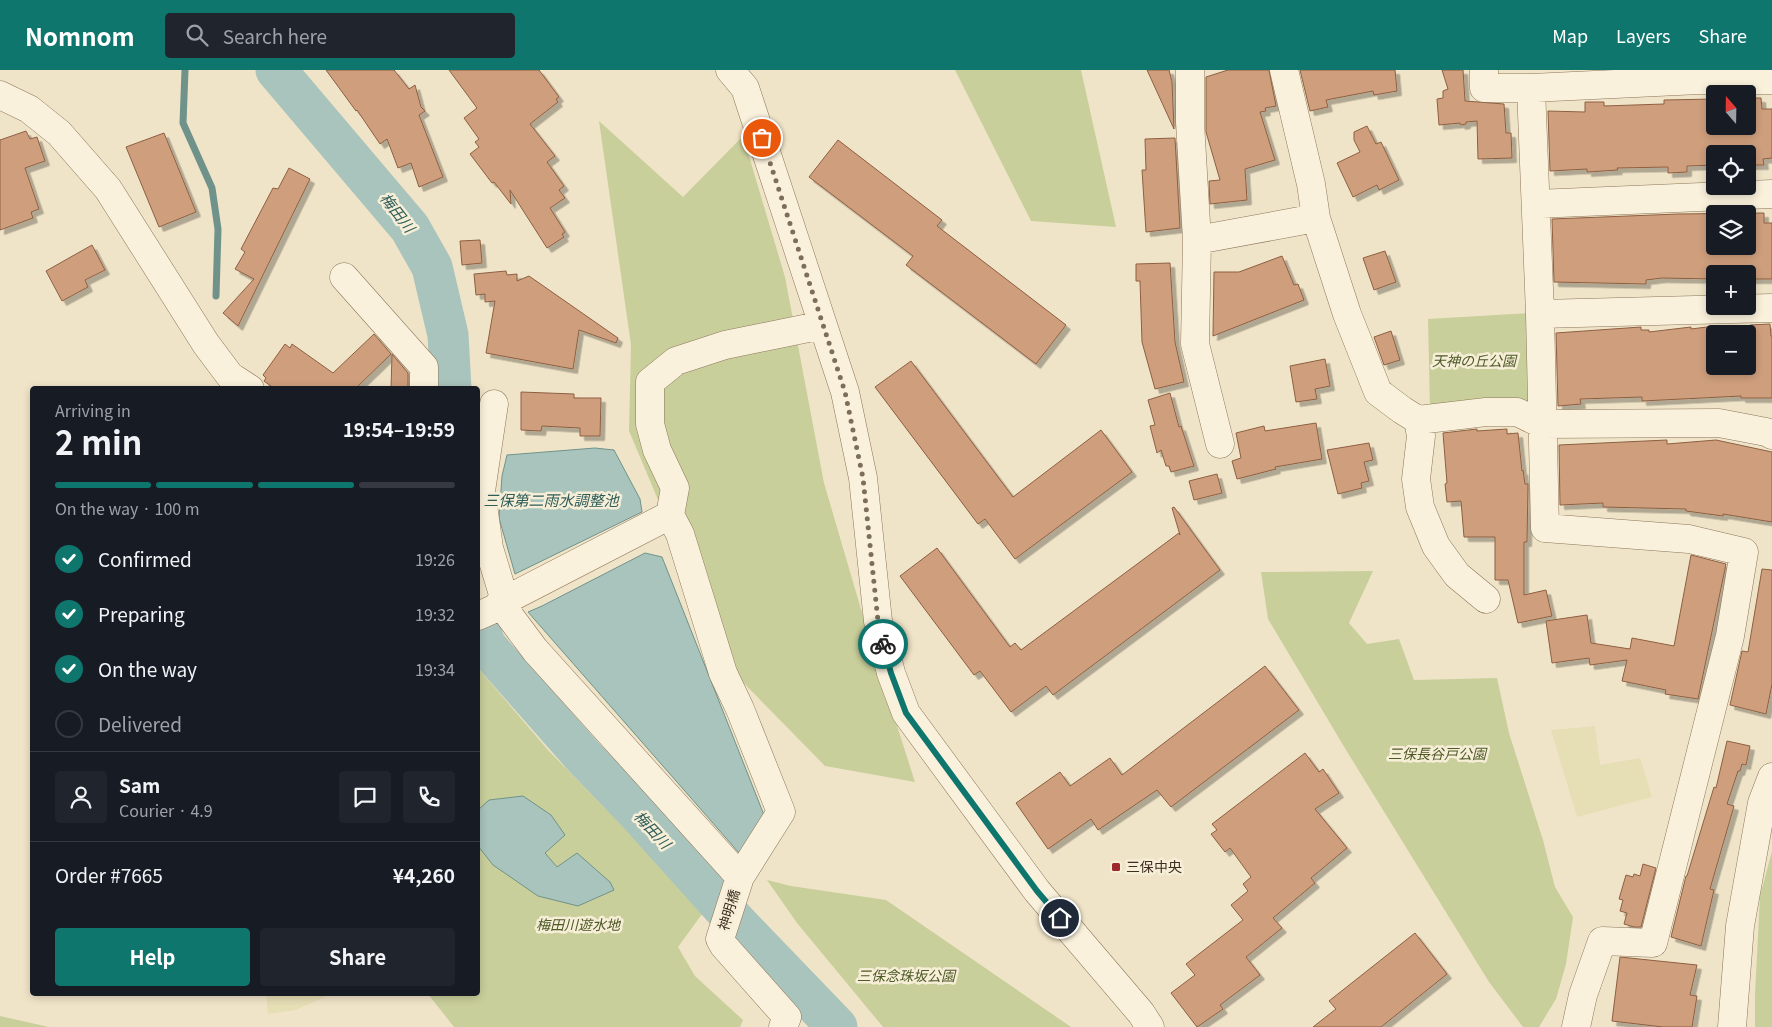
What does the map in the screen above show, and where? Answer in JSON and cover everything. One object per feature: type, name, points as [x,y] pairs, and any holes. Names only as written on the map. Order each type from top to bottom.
[{"type":"street","points":[[730,70],[745,88],[845,392],[863,478],[878,621],[891,673],[906,713],[1037,891],[1142,1013],[1150,1027]]},
{"type":"street","points":[[1190,70],[1190,122],[1197,240],[1195,344],[1220,444]]},
{"type":"street","points":[[1284,70],[1311,184],[1316,218],[1348,314],[1378,392],[1402,410],[1418,420],[1486,412],[1517,412],[1542,424],[1719,423],[1766,432],[1772,435]]},
{"type":"street","points":[[1484,70],[1484,88],[1531,88],[1601,77],[1699,75],[1772,80]]},
{"type":"street","points":[[1531,88],[1540,314],[1545,528],[1689,539],[1744,552],[1730,636],[1653,943],[1602,941],[1583,995],[1576,1027]]},
{"type":"street","points":[[0,95],[29,109],[59,133],[108,189],[206,344],[230,376],[245,386]]},
{"type":"street","points":[[1536,204],[1772,194]]},
{"type":"street","points":[[1197,240],[1316,218]]},
{"type":"street","points":[[344,277],[424,367],[424,386]]},
{"type":"street","points":[[1540,314],[1772,308]]},
{"type":"street","points":[[495,607],[670,515],[675,488],[657,450],[650,424],[650,382],[676,361],[725,345],[823,325]]},
{"type":"street","points":[[494,404],[480,491],[489,548],[495,607],[739,879]]},
{"type":"street","points":[[1418,420],[1421,436],[1416,479],[1420,507],[1436,546],[1457,575],[1486,599]]},
{"type":"street","name":"神明橋","points":[[670,515],[680,534],[723,673],[740,709],[781,812],[739,879],[720,939],[724,946],[787,1017],[783,1027]]},
{"type":"street","points":[[1732,1027],[1740,926],[1762,803],[1772,777]]},
{"type":"shaded area","points":[[1595,726],[1600,765],[1640,758],[1652,797],[1577,817],[1551,730]]},
{"type":"shaded area","points":[[266,996],[327,996],[295,1010],[268,1014]]},
{"type":"green space","points":[[955,70],[1081,70],[1116,227],[1031,221]]},
{"type":"green space","points":[[599,121],[683,197],[743,136],[785,277],[824,483],[875,657],[915,782],[825,766],[729,668],[629,431],[631,345]]},
{"type":"green space","name":"天神の丘公園","points":[[1530,313],[1532,407],[1430,410],[1428,319]]},
{"type":"green space","name":"三保長谷戸公園","points":[[1373,571],[1349,623],[1367,644],[1399,639],[1414,680],[1497,678],[1509,733],[1543,840],[1555,887],[1573,917],[1566,964],[1556,999],[1539,1027],[1523,1027],[1489,982],[1268,619],[1261,572]]},
{"type":"green space","name":"梅田川遊水地","points":[[480,670],[548,750],[705,910],[678,947],[695,976],[743,1020],[740,1027],[454,1027],[430,996],[480,996]]},
{"type":"green space","points":[[1772,851],[1772,1027],[1755,1027],[1760,896]]},
{"type":"green space","name":"三保念珠坂公園","points":[[767,880],[791,886],[886,900],[1071,1027],[883,1027],[797,923]]},
{"type":"green space","points":[[0,1016],[49,1027],[0,1027]]},
{"type":"water","name":"三保第二雨水調整池","points":[[595,448],[614,450],[640,499],[642,512],[515,574],[499,518],[502,476],[507,455]]},
{"type":"water","points":[[645,553],[662,557],[764,815],[740,854],[528,612]]},
{"type":"water","points":[[523,796],[551,815],[565,835],[545,853],[557,867],[577,853],[610,882],[614,890],[578,906],[538,896],[493,865],[480,849],[480,808],[489,800]]},
{"type":"building","points":[[326,70],[394,70],[409,89],[415,85],[421,107],[425,111],[419,115],[443,177],[419,187],[411,163],[398,168],[387,139],[380,144]]},
{"type":"building","points":[[449,70],[539,70],[559,97],[556,99],[558,102],[530,124],[555,156],[547,162],[564,186],[559,190],[565,198],[550,208],[565,232],[562,234],[564,237],[547,248],[510,190],[511,204],[470,154],[479,147],[475,142],[479,139],[464,118],[477,108]]},
{"type":"building","points":[[1147,70],[1169,70],[1172,82],[1174,129]]},
{"type":"building","points":[[1228,70],[1269,70],[1276,106],[1265,108],[1266,111],[1260,112],[1275,160],[1245,169],[1247,200],[1210,204],[1209,181],[1220,180],[1206,132],[1206,77]]},
{"type":"building","points":[[1300,70],[1395,70],[1397,91],[1374,95],[1373,91],[1326,100],[1328,107],[1310,111]]},
{"type":"building","points":[[1442,70],[1463,70],[1465,101],[1504,104],[1506,133],[1511,133],[1512,158],[1478,159],[1477,121],[1466,122],[1466,124],[1461,125],[1460,123],[1439,125],[1437,99],[1443,98],[1443,91],[1448,89]]},
{"type":"building","points":[[1756,98],[1761,98],[1762,109],[1772,109],[1772,158],[1763,159],[1764,165],[1756,165],[1756,145],[1706,145],[1706,165],[1687,166],[1687,172],[1668,173],[1668,167],[1617,168],[1618,170],[1587,172],[1587,169],[1550,171],[1548,111],[1585,112],[1585,102],[1604,102],[1604,106],[1664,104],[1664,100],[1706,99],[1706,135],[1756,135]]},
{"type":"building","points":[[1367,126],[1376,144],[1381,142],[1399,180],[1379,190],[1377,185],[1353,197],[1337,163],[1360,152],[1354,140],[1354,132]]},
{"type":"building","points":[[26,131],[30,139],[37,137],[45,161],[25,168],[39,209],[31,212],[33,218],[0,230],[0,140]]},
{"type":"building","points":[[164,133],[196,212],[159,227],[126,147]]},
{"type":"building","points":[[1175,138],[1180,228],[1146,232],[1142,170],[1146,170],[1145,139]]},
{"type":"building","points":[[838,140],[942,220],[937,226],[1066,325],[1036,364],[906,265],[913,256],[809,177]]},
{"type":"building","points":[[289,168],[310,179],[238,326],[223,313],[254,279],[235,269],[245,252],[241,249],[273,188],[278,189]]},
{"type":"building","points":[[1756,213],[1764,213],[1764,223],[1772,223],[1772,279],[1756,279],[1756,265],[1706,265],[1706,279],[1662,278],[1646,280],[1646,284],[1554,282],[1552,219],[1706,214],[1706,255],[1756,255]]},
{"type":"building","points":[[480,240],[482,263],[462,265],[460,241]]},
{"type":"building","points":[[92,245],[105,270],[85,280],[88,287],[62,301],[46,271]]},
{"type":"building","points":[[1385,251],[1396,282],[1374,290],[1363,258]]},
{"type":"building","points":[[1282,256],[1294,285],[1298,284],[1304,300],[1213,336],[1214,272],[1239,272]]},
{"type":"building","points":[[1170,263],[1175,342],[1184,382],[1155,389],[1142,342],[1140,281],[1136,281],[1136,264]]},
{"type":"building","points":[[506,271],[507,275],[517,274],[517,281],[529,276],[618,338],[616,343],[579,330],[573,369],[486,353],[495,301],[485,302],[485,294],[476,295],[474,274]]},
{"type":"building","points":[[1770,324],[1772,336],[1772,398],[1741,398],[1741,396],[1642,401],[1642,397],[1580,399],[1581,404],[1558,406],[1556,333],[1641,327],[1641,330],[1649,330],[1649,332],[1706,327],[1706,375],[1756,375],[1756,325],[1750,325]]},
{"type":"building","points":[[1391,331],[1400,360],[1384,365],[1374,337]]},
{"type":"building","points":[[374,334],[391,354],[358,386],[271,386],[264,381],[266,378],[263,375],[285,344],[290,348],[292,344],[333,373]]},
{"type":"building","points":[[392,354],[408,373],[408,386],[391,386]]},
{"type":"building","points":[[1325,359],[1330,386],[1315,389],[1317,399],[1296,402],[1290,366]]},
{"type":"building","points":[[911,361],[1013,497],[1101,430],[1132,472],[1015,559],[985,519],[978,524],[875,387]]},
{"type":"building","points":[[521,392],[574,394],[574,398],[601,398],[600,436],[580,436],[580,428],[542,426],[541,431],[521,430]]},
{"type":"building","points":[[1170,393],[1179,427],[1181,426],[1194,466],[1171,472],[1169,466],[1166,466],[1161,450],[1157,453],[1150,426],[1155,425],[1148,400]]},
{"type":"building","points":[[1316,423],[1322,459],[1275,467],[1276,469],[1237,479],[1232,461],[1241,458],[1236,433],[1264,426],[1265,431]]},
{"type":"building","points":[[1477,429],[1477,431],[1507,429],[1507,434],[1518,433],[1522,471],[1525,484],[1528,484],[1527,542],[1524,542],[1524,595],[1546,590],[1552,616],[1518,623],[1508,580],[1495,580],[1495,537],[1464,537],[1461,501],[1447,502],[1443,433]]},
{"type":"building","points":[[1667,440],[1667,444],[1716,440],[1772,452],[1772,522],[1723,514],[1723,516],[1686,511],[1686,509],[1603,507],[1603,503],[1560,505],[1559,445]]},
{"type":"building","points":[[1369,443],[1373,460],[1364,462],[1369,481],[1361,483],[1362,488],[1338,494],[1327,450]]},
{"type":"building","points":[[1217,474],[1222,493],[1194,500],[1189,481]]},
{"type":"building","points":[[1174,507],[1220,570],[1053,695],[1046,686],[1011,712],[980,671],[974,675],[900,576],[937,548],[1010,647],[1015,643],[1021,650],[1179,533],[1180,535],[1172,508]]},
{"type":"building","points":[[1691,555],[1726,564],[1698,699],[1665,694],[1666,690],[1622,681],[1627,660],[1590,665],[1589,658],[1552,663],[1546,621],[1587,615],[1591,643],[1630,649],[1632,638],[1674,646]]},
{"type":"building","points":[[1762,569],[1772,570],[1772,684],[1766,714],[1730,705],[1742,651],[1748,652]]},
{"type":"building","points":[[1265,666],[1299,710],[1171,807],[1157,790],[1098,830],[1091,819],[1048,849],[1016,803],[1060,772],[1070,786],[1110,758],[1122,775]]},
{"type":"building","points":[[1727,741],[1750,746],[1746,765],[1742,764],[1740,771],[1738,771],[1727,804],[1734,806],[1710,889],[1714,890],[1701,946],[1671,937],[1686,876],[1714,787],[1716,788]]},
{"type":"building","points":[[1305,753],[1319,772],[1323,769],[1339,793],[1315,809],[1347,848],[1311,878],[1315,883],[1273,918],[1282,928],[1246,957],[1260,975],[1220,1005],[1223,1009],[1197,1027],[1171,993],[1195,975],[1186,964],[1243,920],[1231,905],[1248,891],[1243,884],[1251,877],[1230,848],[1225,852],[1211,834],[1217,830],[1212,824]]},
{"type":"building","points":[[1643,864],[1656,868],[1641,927],[1634,927],[1624,924],[1627,913],[1620,911],[1623,900],[1619,899],[1626,875],[1633,877],[1634,874],[1640,876]]},
{"type":"building","points":[[1415,933],[1447,974],[1381,1027],[1313,1027],[1336,1009],[1329,1001]]},
{"type":"building","points":[[1620,957],[1697,965],[1690,995],[1697,996],[1692,1027],[1663,1027],[1612,1021]]},
{"type":"waterway","points":[[185,70],[183,123],[212,188],[218,229],[216,296]]},
{"type":"waterway","name":"梅田川","points":[[276,70],[410,228],[432,267],[448,335],[451,386]]},
{"type":"waterway","name":"梅田川","points":[[480,630],[486,646],[582,755],[638,813],[735,921],[837,1027]]},
{"type":"way so far","points":[[762,138],[845,392],[863,478],[878,621],[883,644]]},
{"type":"place","name":"三保中央","points":[[1116,867]]},
{"type":"route","points":[[883,644],[891,673],[906,713],[1037,891],[1060,918]]}]
